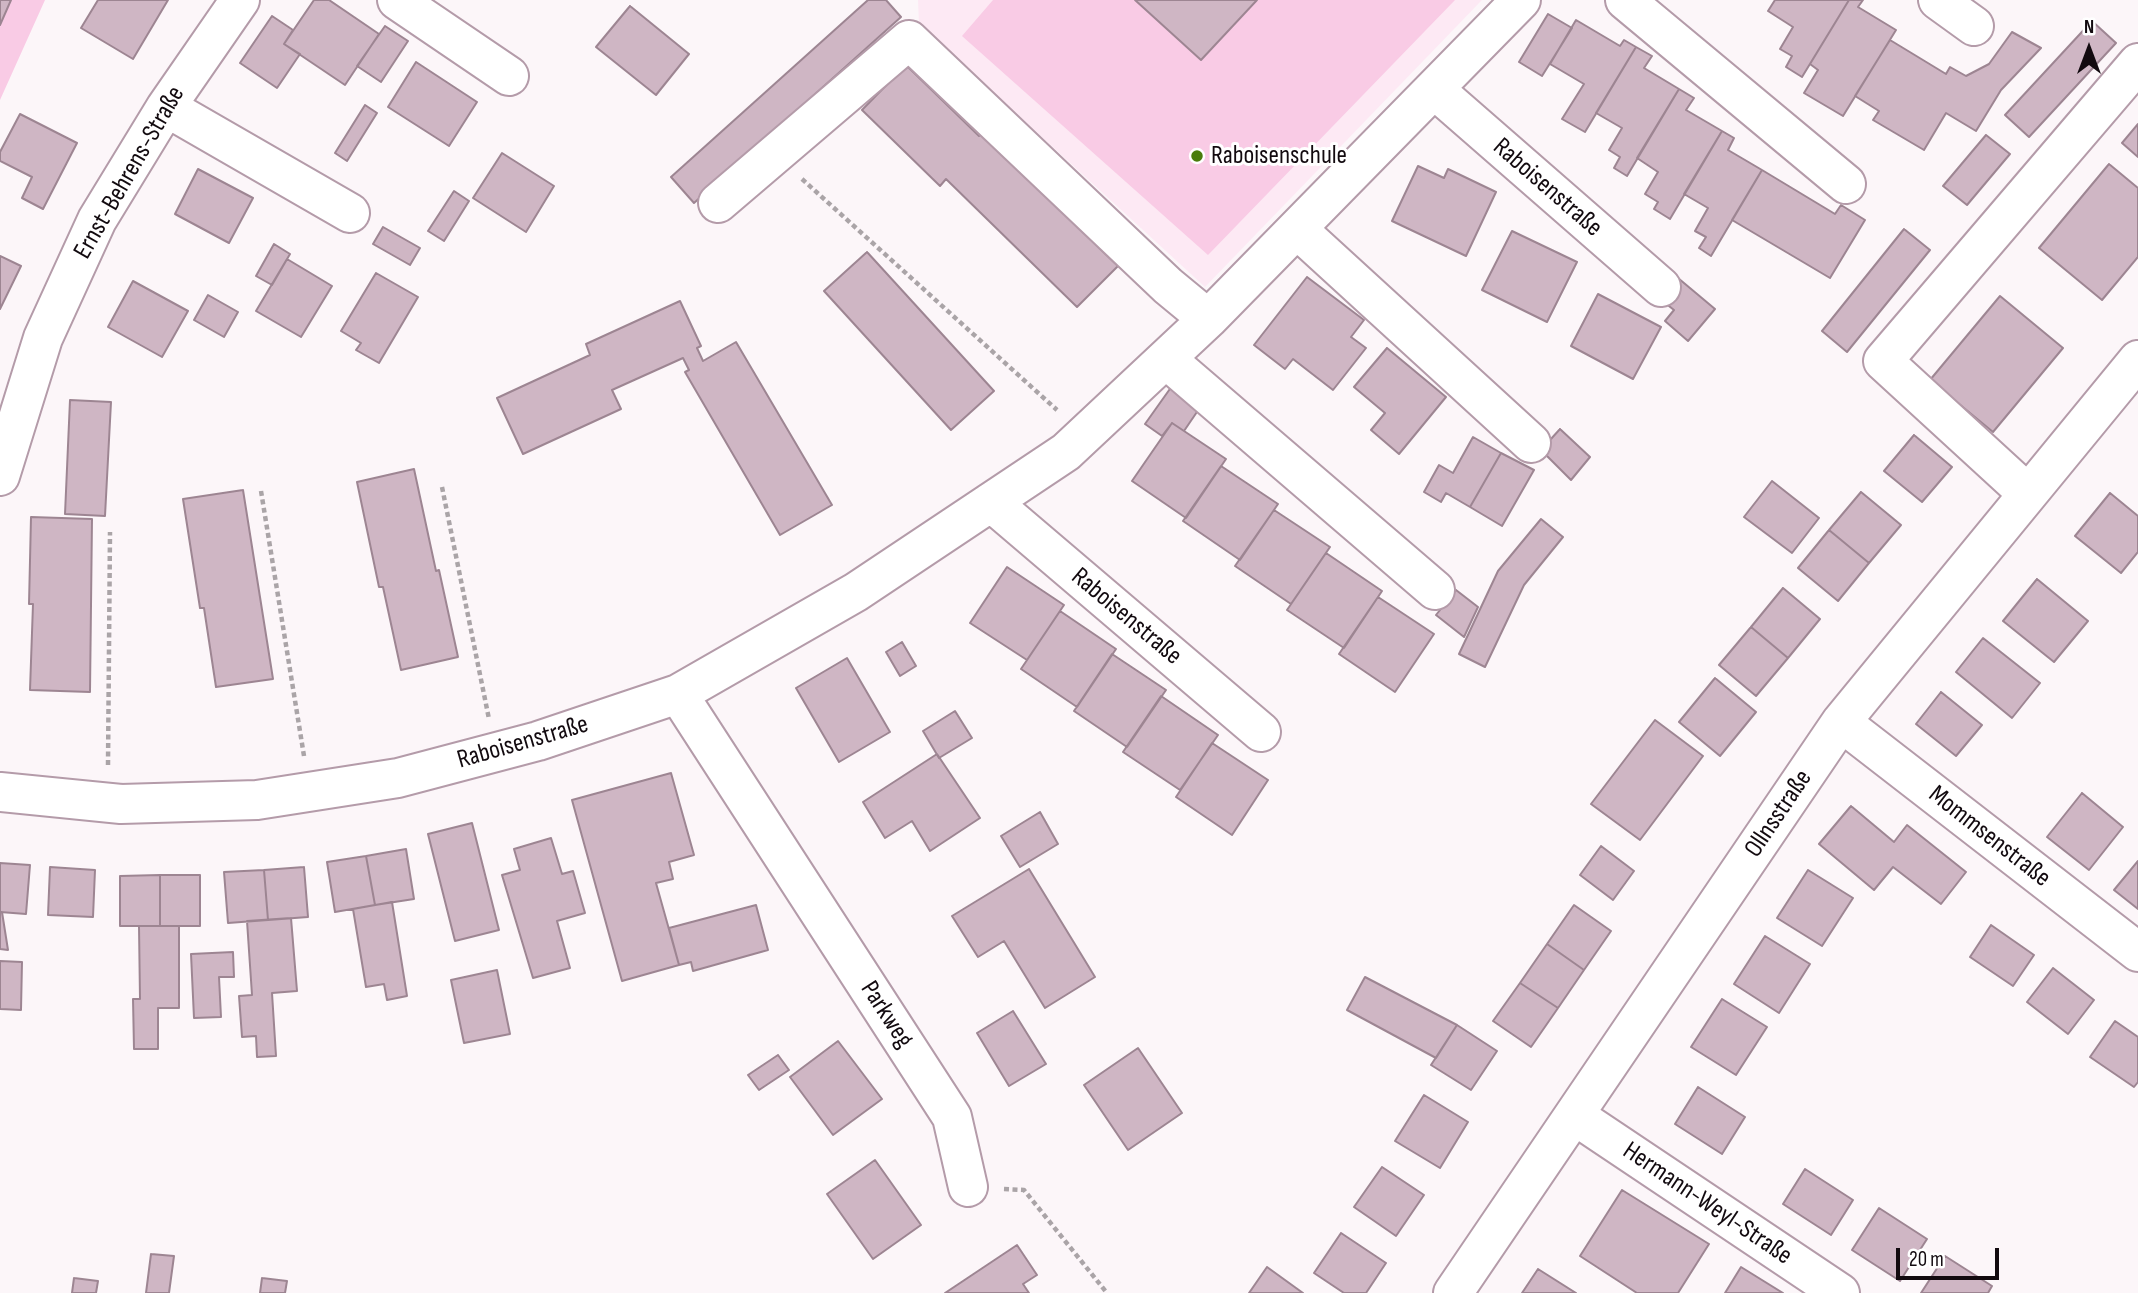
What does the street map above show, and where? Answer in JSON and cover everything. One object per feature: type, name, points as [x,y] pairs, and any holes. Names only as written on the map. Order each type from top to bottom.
[{"type":"street","name":"Ernst-Behrens-Straße","points":[[2,464],[43,338],[97,220],[166,107],[240,0]]},
{"type":"street","points":[[397,0],[509,76]]},
{"type":"street","name":"Raboisenstraße","points":[[0,792],[107,803],[257,800],[398,778],[538,741],[678,694],[856,592],[1066,452],[1208,319],[1521,0]]},
{"type":"street","points":[[1625,0],[1846,184]]},
{"type":"street","points":[[1938,0],[1974,26]]},
{"type":"street","points":[[718,203],[909,40],[1168,286],[1208,319]]},
{"type":"street","points":[[2028,494],[1883,361],[2138,63]]},
{"type":"street","name":"Raboisenstraße","points":[[1434,89],[1661,287]]},
{"type":"street","points":[[166,107],[350,213]]},
{"type":"street","points":[[1297,229],[1531,443]]},
{"type":"street","points":[[1166,359],[1435,590]]},
{"type":"street","name":"Ollnsstraße","points":[[1453,1293],[1841,722],[2138,360]]},
{"type":"street","name":"Raboisenstraße","points":[[991,502],[1261,732]]},
{"type":"street","name":"Parkweg","points":[[678,694],[952,1118],[968,1187]]},
{"type":"street","name":"Mommsenstraße","points":[[1841,722],[2138,952]]},
{"type":"street","name":"Hermann-Weyl-Straße","points":[[1574,1115],[1840,1293]]},
{"type":"path","points":[[775,154],[1085,434]]},
{"type":"path","points":[[442,486],[496,752]]},
{"type":"path","points":[[261,491],[310,792]]},
{"type":"path","points":[[107,803],[110,531]]},
{"type":"path","points":[[968,1187],[1024,1190],[1107,1293]]},
{"type":"shaded area","points":[[0,0],[45,0],[0,100]]},
{"type":"shaded area","name":"Raboisenschule","points":[[918,0],[1482,0],[1205,287],[919,24]]},
{"type":"shaded area","name":"Raboisenschule","points":[[993,0],[1135,0],[1201,60],[1257,0],[1455,0],[1208,255],[962,36]]},
{"type":"building","points":[[0,0],[11,0],[0,25]]},
{"type":"building","points":[[98,0],[168,0],[133,59],[81,28]]},
{"type":"building","points":[[314,0],[329,0],[379,34],[345,85],[284,44]]},
{"type":"building","points":[[868,0],[886,0],[901,17],[694,203],[671,177]]},
{"type":"building","points":[[1135,0],[1257,0],[1201,60]]},
{"type":"building","points":[[1775,0],[1849,0],[1802,77],[1786,67],[1792,56],[1780,49],[1793,27],[1768,11]]},
{"type":"building","points":[[1849,0],[1863,0],[1858,7],[1896,30],[1843,116],[1804,93],[1818,70],[1810,64]]},
{"type":"building","points":[[630,6],[689,54],[656,95],[596,47]]},
{"type":"building","points":[[1548,14],[1572,28],[1542,76],[1519,62]]},
{"type":"building","points":[[272,16],[293,30],[284,44],[300,54],[277,88],[240,63]]},
{"type":"building","points":[[1576,20],[1620,46],[1624,40],[1636,47],[1585,132],[1562,119],[1584,84],[1550,64]]},
{"type":"building","points":[[2092,21],[2116,43],[2029,137],[2005,115]]},
{"type":"building","points":[[385,26],[408,41],[381,82],[357,66]]},
{"type":"building","points":[[2012,32],[2041,48],[2001,90],[1976,131],[1946,113],[1924,150],[1873,120],[1879,111],[1855,96],[1890,40],[1946,74],[1950,67],[1966,76],[1989,64]]},
{"type":"building","points":[[1636,47],[1652,56],[1644,68],[1679,89],[1627,176],[1614,168],[1620,157],[1609,150],[1622,128],[1596,113]]},
{"type":"building","points":[[416,62],[477,102],[449,146],[388,107]]},
{"type":"building","points":[[906,65],[979,136],[982,134],[1118,266],[1077,307],[946,179],[940,186],[862,110]]},
{"type":"building","points":[[1679,89],[1694,98],[1686,110],[1722,131],[1670,219],[1654,209],[1658,202],[1645,194],[1658,172],[1637,158]]},
{"type":"building","points":[[365,105],[377,113],[347,161],[335,153]]},
{"type":"building","points":[[20,114],[77,143],[43,209],[22,198],[32,177],[0,161],[0,152]]},
{"type":"building","points":[[2138,124],[2138,157],[2122,143]]},
{"type":"building","points":[[1722,131],[1734,138],[1728,150],[1762,170],[1711,256],[1699,248],[1706,237],[1695,231],[1708,208],[1684,194]]},
{"type":"building","points":[[1986,135],[2010,154],[1967,205],[1943,186]]},
{"type":"building","points":[[502,153],[554,186],[526,232],[473,198]]},
{"type":"building","points":[[2109,164],[2138,188],[2138,257],[2102,300],[2039,248]]},
{"type":"building","points":[[1418,166],[1444,178],[1448,169],[1496,192],[1466,256],[1392,221]]},
{"type":"building","points":[[198,169],[253,198],[229,243],[175,214]]},
{"type":"building","points":[[1762,170],[1835,214],[1841,205],[1865,220],[1830,278],[1732,220]]},
{"type":"building","points":[[454,191],[469,201],[444,241],[428,231]]},
{"type":"building","points":[[383,227],[420,248],[410,265],[373,244]]},
{"type":"building","points":[[1904,229],[1930,250],[1847,352],[1822,331]]},
{"type":"building","points":[[1512,231],[1577,262],[1547,322],[1482,290]]},
{"type":"building","points":[[274,244],[290,254],[272,285],[256,276]]},
{"type":"building","points":[[867,252],[994,391],[951,430],[824,291]]},
{"type":"building","points":[[0,256],[21,266],[0,309]]},
{"type":"building","points":[[287,259],[332,286],[301,337],[256,311]]},
{"type":"building","points":[[376,273],[418,297],[379,363],[356,350],[361,343],[341,331]]},
{"type":"building","points":[[1307,277],[1364,320],[1351,337],[1366,348],[1333,390],[1293,359],[1285,369],[1254,345]]},
{"type":"building","points":[[1678,278],[1715,309],[1688,341],[1665,321],[1674,310],[1660,299]]},
{"type":"building","points":[[133,281],[188,311],[162,357],[108,327]]},
{"type":"building","points":[[1598,294],[1661,327],[1633,379],[1571,346]]},
{"type":"building","points":[[208,295],[238,312],[224,337],[194,320]]},
{"type":"building","points":[[2000,296],[2063,348],[1993,432],[1930,380]]},
{"type":"building","points":[[680,301],[701,346],[697,348],[703,361],[736,342],[832,505],[780,535],[685,372],[689,370],[683,358],[612,390],[621,409],[523,454],[497,398],[590,355],[586,344]]},
{"type":"building","points":[[1387,348],[1446,397],[1399,454],[1371,430],[1385,413],[1354,387]]},
{"type":"building","points":[[1172,386],[1201,406],[1184,431],[1172,423],[1162,436],[1145,424]]},
{"type":"building","points":[[70,400],[111,402],[105,516],[65,514]]},
{"type":"building","points":[[1172,423],[1226,459],[1186,518],[1132,481]]},
{"type":"building","points":[[1560,429],[1590,457],[1571,480],[1541,450]]},
{"type":"building","points":[[1914,435],[1952,467],[1922,502],[1884,471]]},
{"type":"building","points":[[1473,437],[1501,453],[1470,507],[1446,493],[1441,502],[1424,492],[1439,465],[1453,473]]},
{"type":"building","points":[[1501,453],[1534,470],[1502,526],[1470,507]]},
{"type":"building","points":[[1221,466],[1278,504],[1240,560],[1183,521]]},
{"type":"building","points":[[414,469],[458,657],[401,670],[383,587],[379,587],[357,482]]},
{"type":"building","points":[[1772,481],[1819,518],[1792,553],[1744,517]]},
{"type":"building","points":[[243,490],[273,679],[216,687],[204,608],[200,608],[183,499]]},
{"type":"building","points":[[1861,492],[1901,525],[1869,563],[1829,530]]},
{"type":"building","points":[[2110,493],[2138,516],[2138,552],[2121,573],[2075,536]]},
{"type":"building","points":[[1274,510],[1330,547],[1291,604],[1235,566]]},
{"type":"building","points":[[31,517],[92,519],[90,692],[30,690],[33,604],[29,604]]},
{"type":"building","points":[[1541,519],[1563,537],[1524,585],[1485,667],[1459,654],[1498,571]]},
{"type":"building","points":[[1829,530],[1869,563],[1838,601],[1798,568]]},
{"type":"building","points":[[1326,553],[1382,591],[1344,648],[1287,610]]},
{"type":"building","points":[[1007,567],[1064,605],[1027,660],[970,623]]},
{"type":"building","points":[[2037,579],[2088,621],[2054,662],[2003,621]]},
{"type":"building","points":[[1783,588],[1820,619],[1788,658],[1751,627]]},
{"type":"building","points":[[1456,590],[1478,607],[1464,637],[1436,615]]},
{"type":"building","points":[[1378,597],[1434,634],[1395,692],[1339,654]]},
{"type":"building","points":[[1060,611],[1116,649],[1077,707],[1021,669]]},
{"type":"building","points":[[1751,627],[1788,658],[1756,696],[1719,665]]},
{"type":"building","points":[[1983,638],[2040,683],[2012,718],[1956,672]]},
{"type":"building","points":[[902,642],[916,666],[900,676],[886,652]]},
{"type":"building","points":[[1112,654],[1166,690],[1127,747],[1074,711]]},
{"type":"building","points":[[847,658],[890,732],[839,762],[796,688]]},
{"type":"building","points":[[1715,678],[1756,712],[1720,756],[1679,722]]},
{"type":"building","points":[[1941,692],[1982,725],[1956,756],[1916,724]]},
{"type":"building","points":[[1161,696],[1218,735],[1180,790],[1123,752]]},
{"type":"building","points":[[955,711],[972,738],[939,758],[923,731]]},
{"type":"building","points":[[1655,720],[1703,756],[1640,840],[1591,804]]},
{"type":"building","points":[[1212,743],[1268,780],[1232,835],[1176,797]]},
{"type":"building","points":[[937,754],[980,818],[930,851],[912,821],[885,838],[863,802]]},
{"type":"building","points":[[671,773],[694,855],[669,862],[673,879],[656,883],[679,965],[622,981],[572,800]]},
{"type":"building","points":[[2082,793],[2123,827],[2089,870],[2047,837]]},
{"type":"building","points":[[1851,806],[1894,842],[1907,825],[1966,872],[1941,904],[1893,867],[1874,890],[1819,844]]},
{"type":"building","points":[[1040,812],[1058,844],[1020,867],[1001,836]]},
{"type":"building","points":[[472,823],[499,930],[455,941],[428,834]]},
{"type":"building","points":[[551,838],[562,874],[573,871],[585,913],[557,921],[570,968],[533,978],[502,875],[520,870],[514,849]]},
{"type":"building","points":[[1601,846],[1634,871],[1613,900],[1580,875]]},
{"type":"building","points":[[406,849],[414,899],[375,905],[366,856]]},
{"type":"building","points":[[366,856],[375,905],[335,912],[327,862]]},
{"type":"building","points":[[2138,861],[2138,909],[2114,890]]},
{"type":"building","points":[[0,863],[30,865],[26,914],[0,912]]},
{"type":"building","points":[[50,867],[95,870],[93,917],[48,915]]},
{"type":"building","points":[[304,867],[308,917],[268,920],[264,870]]},
{"type":"building","points":[[1029,869],[1095,977],[1045,1008],[1004,941],[978,957],[952,916]]},
{"type":"building","points":[[264,870],[268,920],[228,923],[224,872]]},
{"type":"building","points":[[1808,870],[1853,898],[1822,946],[1777,918]]},
{"type":"building","points":[[160,875],[160,926],[120,926],[120,876]]},
{"type":"building","points":[[160,875],[200,875],[200,926],[160,926]]},
{"type":"building","points":[[392,902],[407,996],[387,1000],[384,984],[366,987],[353,909]]},
{"type":"building","points":[[756,905],[768,950],[693,971],[691,962],[679,965],[669,928]]},
{"type":"building","points":[[1574,905],[1611,931],[1584,970],[1547,944]]},
{"type":"building","points":[[2,912],[8,950],[0,949]]},
{"type":"building","points":[[291,918],[297,991],[272,993],[276,1056],[257,1057],[256,1036],[242,1037],[239,996],[252,995],[247,921]]},
{"type":"building","points":[[1991,925],[2034,955],[2013,986],[1970,957]]},
{"type":"building","points":[[139,926],[179,926],[179,1008],[158,1008],[158,1049],[134,1049],[133,999],[140,999]]},
{"type":"building","points":[[1765,936],[1810,964],[1779,1013],[1734,984]]},
{"type":"building","points":[[1547,944],[1584,970],[1558,1008],[1520,983]]},
{"type":"building","points":[[233,952],[234,977],[219,977],[221,1017],[194,1018],[191,954]]},
{"type":"building","points":[[0,961],[22,962],[21,1010],[0,1009]]},
{"type":"building","points":[[2053,968],[2094,1000],[2068,1034],[2027,1002]]},
{"type":"building","points":[[497,970],[510,1034],[464,1043],[451,980]]},
{"type":"building","points":[[1365,977],[1457,1025],[1436,1058],[1347,1010]]},
{"type":"building","points":[[1520,983],[1558,1008],[1531,1047],[1493,1021]]},
{"type":"building","points":[[1722,999],[1767,1027],[1736,1075],[1691,1047]]},
{"type":"building","points":[[1013,1011],[1046,1064],[1009,1086],[977,1033]]},
{"type":"building","points":[[2115,1021],[2138,1037],[2138,1082],[2134,1087],[2090,1057]]},
{"type":"building","points":[[1457,1025],[1497,1051],[1471,1090],[1431,1065]]},
{"type":"building","points":[[838,1041],[882,1099],[833,1135],[790,1077]]},
{"type":"building","points":[[1138,1048],[1182,1113],[1128,1150],[1084,1085]]},
{"type":"building","points":[[778,1055],[789,1070],[759,1090],[748,1075]]},
{"type":"building","points":[[1698,1087],[1745,1117],[1722,1154],[1675,1124]]},
{"type":"building","points":[[1424,1095],[1468,1122],[1440,1168],[1395,1141]]},
{"type":"building","points":[[875,1160],[921,1225],[873,1259],[827,1194]]},
{"type":"building","points":[[1382,1167],[1424,1195],[1396,1236],[1354,1207]]},
{"type":"building","points":[[1805,1169],[1853,1200],[1831,1235],[1783,1204]]},
{"type":"building","points":[[1622,1190],[1709,1244],[1678,1293],[1637,1293],[1580,1256]]},
{"type":"building","points":[[1879,1208],[1927,1239],[1900,1281],[1852,1250]]},
{"type":"building","points":[[1341,1233],[1386,1263],[1366,1293],[1344,1293],[1314,1273]]},
{"type":"building","points":[[1017,1245],[1037,1275],[1023,1284],[1029,1293],[945,1293]]},
{"type":"building","points":[[151,1254],[174,1256],[169,1293],[146,1293]]},
{"type":"building","points":[[1945,1256],[1992,1286],[1988,1293],[1921,1293]]},
{"type":"building","points":[[1267,1267],[1303,1293],[1249,1293]]},
{"type":"building","points":[[1741,1267],[1783,1293],[1725,1293]]},
{"type":"building","points":[[1538,1269],[1576,1293],[1522,1293]]},
{"type":"building","points":[[74,1278],[98,1281],[96,1293],[72,1293]]},
{"type":"building","points":[[262,1278],[287,1281],[285,1293],[260,1293]]},
{"type":"place","name":"Raboisenschule","points":[[1197,156]]}]
